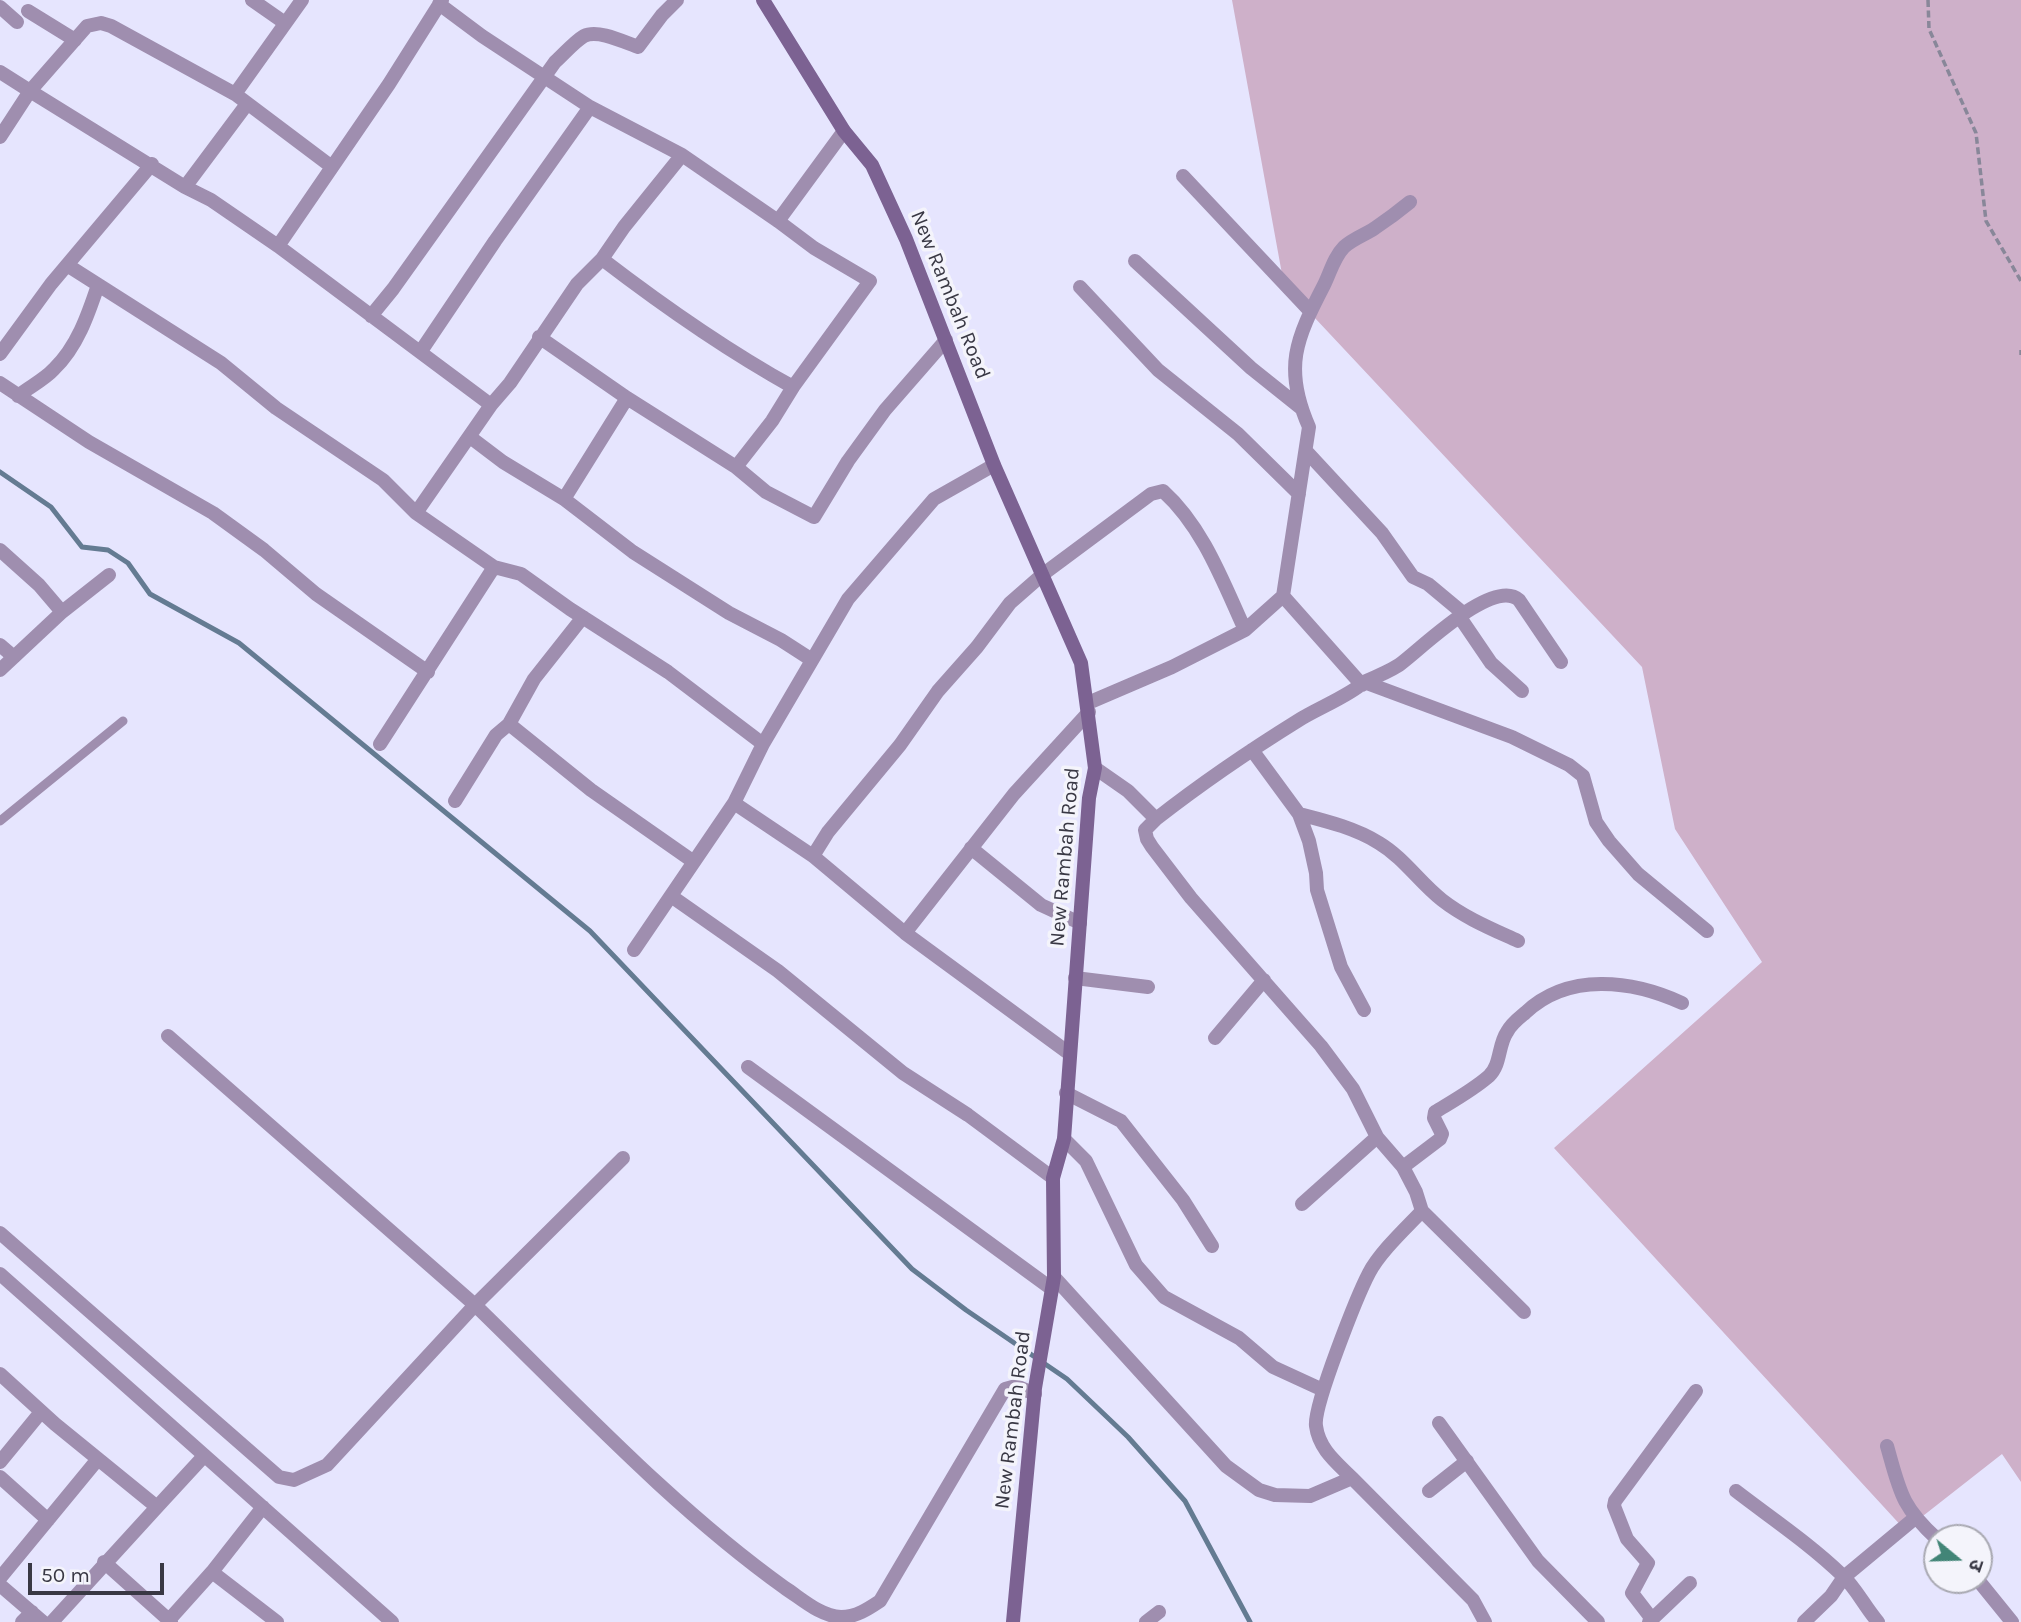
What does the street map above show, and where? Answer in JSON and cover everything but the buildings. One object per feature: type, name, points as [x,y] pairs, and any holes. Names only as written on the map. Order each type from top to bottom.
[{"type":"street","points":[[252,0],[285,23]]},
{"type":"street","points":[[234,94],[302,0]]},
{"type":"street","points":[[372,316],[555,62],[585,36],[593,34],[638,47],[677,0]]},
{"type":"street","name":"New Rambah Road","points":[[763,0],[844,131],[872,165],[906,239],[993,465],[1080,663],[1088,707],[1096,768],[1089,798],[1064,1139],[1054,1178],[1053,1283],[1035,1391],[1013,1622]]},
{"type":"street","points":[[278,246],[440,2],[481,36],[590,107],[682,155],[814,248],[870,281],[793,387],[772,421],[736,467]]},
{"type":"street","points":[[0,7],[75,40]]},
{"type":"street","points":[[0,137],[30,90],[87,26],[101,23],[234,94],[332,167]]},
{"type":"street","points":[[0,72],[152,164],[185,187],[211,200],[278,246],[491,405]]},
{"type":"street","points":[[185,187],[247,104]]},
{"type":"street","points":[[421,351],[590,107]]},
{"type":"street","points":[[778,221],[844,131]]},
{"type":"street","points":[[416,513],[491,405],[510,383],[576,284],[602,259],[682,155]]},
{"type":"street","points":[[0,354],[67,265],[152,164]]},
{"type":"street","points":[[1183,176],[1310,311]]},
{"type":"street","points":[[905,933],[971,848],[1088,707],[1245,629],[1283,596],[1309,427],[1301,408],[1294,375],[1294,356],[1310,311],[1341,250],[1353,239],[1373,230],[1410,202]]},
{"type":"street","points":[[602,259],[752,365],[793,387]]},
{"type":"street","points":[[1135,261],[1251,368],[1301,408]]},
{"type":"street","points":[[67,265],[221,363],[276,408],[383,480],[416,513],[494,567],[521,574],[668,672],[763,744]]},
{"type":"street","points":[[18,396],[54,370],[71,348],[85,323],[98,285]]},
{"type":"street","points":[[1080,287],[1158,370],[1238,434],[1299,494]]},
{"type":"street","points":[[539,337],[627,398],[736,467],[766,492],[814,517],[848,461],[885,410],[946,340]]},
{"type":"street","points":[[0,383],[89,442],[213,513],[264,550],[316,594],[428,672]]},
{"type":"street","points":[[564,499],[627,398]]},
{"type":"street","points":[[470,437],[503,462],[564,499],[633,552],[729,614],[781,640],[812,660]]},
{"type":"street","points":[[1306,451],[1382,533],[1413,577],[1428,584],[1462,615],[1491,663],[1522,691]]},
{"type":"street","points":[[634,950],[734,803],[763,744],[848,599],[934,499],[993,465]]},
{"type":"street","points":[[813,856],[828,832],[900,745],[938,691],[977,647],[1010,603],[1042,575],[1151,494],[1163,491],[1195,530],[1245,629]]},
{"type":"street","points":[[0,550],[39,585],[62,612]]},
{"type":"street","points":[[380,744],[494,567]]},
{"type":"street","points":[[0,670],[62,612],[109,575]]},
{"type":"street","points":[[1524,1312],[1422,1210],[1403,1167],[1377,1137],[1353,1088],[1321,1045],[1191,898],[1152,847],[1145,830],[1156,818],[1209,777],[1323,705],[1396,667],[1462,615],[1485,601],[1505,595],[1515,596],[1561,662]]},
{"type":"street","points":[[1283,596],[1363,684],[1512,737],[1569,765],[1583,776],[1596,822],[1609,841],[1638,874],[1707,931]]},
{"type":"street","points":[[455,802],[496,736],[509,724],[534,679],[583,617]]},
{"type":"street","points":[[0,645],[14,657]]},
{"type":"street","points":[[509,724],[591,790],[694,862]]},
{"type":"street","points":[[1252,750],[1298,814],[1309,841],[1317,890],[1341,967],[1364,1010]]},
{"type":"street","points":[[1096,768],[1128,791],[1156,818]]},
{"type":"street","points":[[734,803],[813,856],[905,933],[1070,1054]]},
{"type":"street","points":[[1298,814],[1358,832],[1380,843],[1441,900],[1473,920],[1518,940]]},
{"type":"street","points":[[971,848],[1041,905],[1080,923]]},
{"type":"street","points":[[671,896],[778,971],[903,1073],[968,1115],[1054,1178]]},
{"type":"street","points":[[1075,978],[1148,987]]},
{"type":"street","points":[[1215,1038],[1264,980]]},
{"type":"street","points":[[1403,1167],[1440,1139],[1442,1134],[1434,1118],[1435,1112],[1489,1076],[1496,1065],[1508,1029],[1539,1000],[1573,986],[1596,983],[1637,987],[1682,1003]]},
{"type":"street","points":[[168,1036],[475,1305],[689,1512],[743,1558],[818,1611],[841,1617],[863,1612],[880,1601],[1005,1389],[1016,1386],[1035,1391]]},
{"type":"street","points":[[748,1068],[1053,1283],[1226,1466],[1259,1490],[1275,1495],[1310,1496],[1352,1478]]},
{"type":"street","points":[[1066,1093],[1121,1121],[1183,1200],[1212,1246]]},
{"type":"street","points":[[1302,1205],[1377,1137]]},
{"type":"street","points":[[1064,1139],[1086,1161],[1136,1265],[1164,1297],[1239,1338],[1273,1367],[1323,1390]]},
{"type":"street","points":[[0,1233],[279,1477],[293,1480],[327,1465],[475,1305],[623,1158]]},
{"type":"street","points":[[1422,1210],[1370,1271],[1323,1390],[1316,1426],[1323,1448],[1473,1600],[1485,1622]]},
{"type":"street","points":[[0,1274],[391,1622]]},
{"type":"street","points":[[0,1374],[41,1412],[157,1507]]},
{"type":"street","points":[[1690,1583],[1651,1621],[1632,1593],[1648,1563],[1627,1539],[1614,1506],[1696,1391]]},
{"type":"street","points":[[0,1462],[41,1412]]},
{"type":"street","points":[[1439,1423],[1538,1561],[1598,1622]]},
{"type":"street","points":[[1887,1446],[1901,1494],[1914,1518],[1923,1526]]},
{"type":"street","points":[[52,1622],[104,1562],[204,1456]]},
{"type":"street","points":[[0,1578],[98,1459]]},
{"type":"street","points":[[1429,1491],[1466,1461]]},
{"type":"street","points":[[0,1477],[48,1520]]},
{"type":"street","points":[[1735,1491],[1824,1558],[1844,1577],[1878,1622]]},
{"type":"street","points":[[104,1562],[170,1621],[262,1507]]},
{"type":"street","points":[[1804,1622],[1831,1596],[1844,1577],[1914,1518]]},
{"type":"street","points":[[212,1572],[277,1622]]},
{"type":"street","points":[[0,1585],[32,1619]]},
{"type":"street","points":[[1989,1594],[2012,1622]]},
{"type":"street","points":[[1146,1622],[1159,1612]]},
{"type":"lane","points":[[0,821],[123,721]]},
{"type":"path","points":[[1928,0],[1928,29],[1976,133],[1986,221],[2021,281]]},
{"type":"shaded area","points":[[1232,0],[2021,0],[2021,1482],[2002,1454],[1905,1530],[1554,1148],[1762,962],[1675,829],[1642,667],[1284,285]]},
{"type":"waterway","points":[[0,472],[51,507],[82,547],[108,550],[128,563],[150,594],[239,643],[590,931],[912,1269],[966,1310],[1067,1379],[1128,1437],[1185,1501],[1250,1622]]}]
